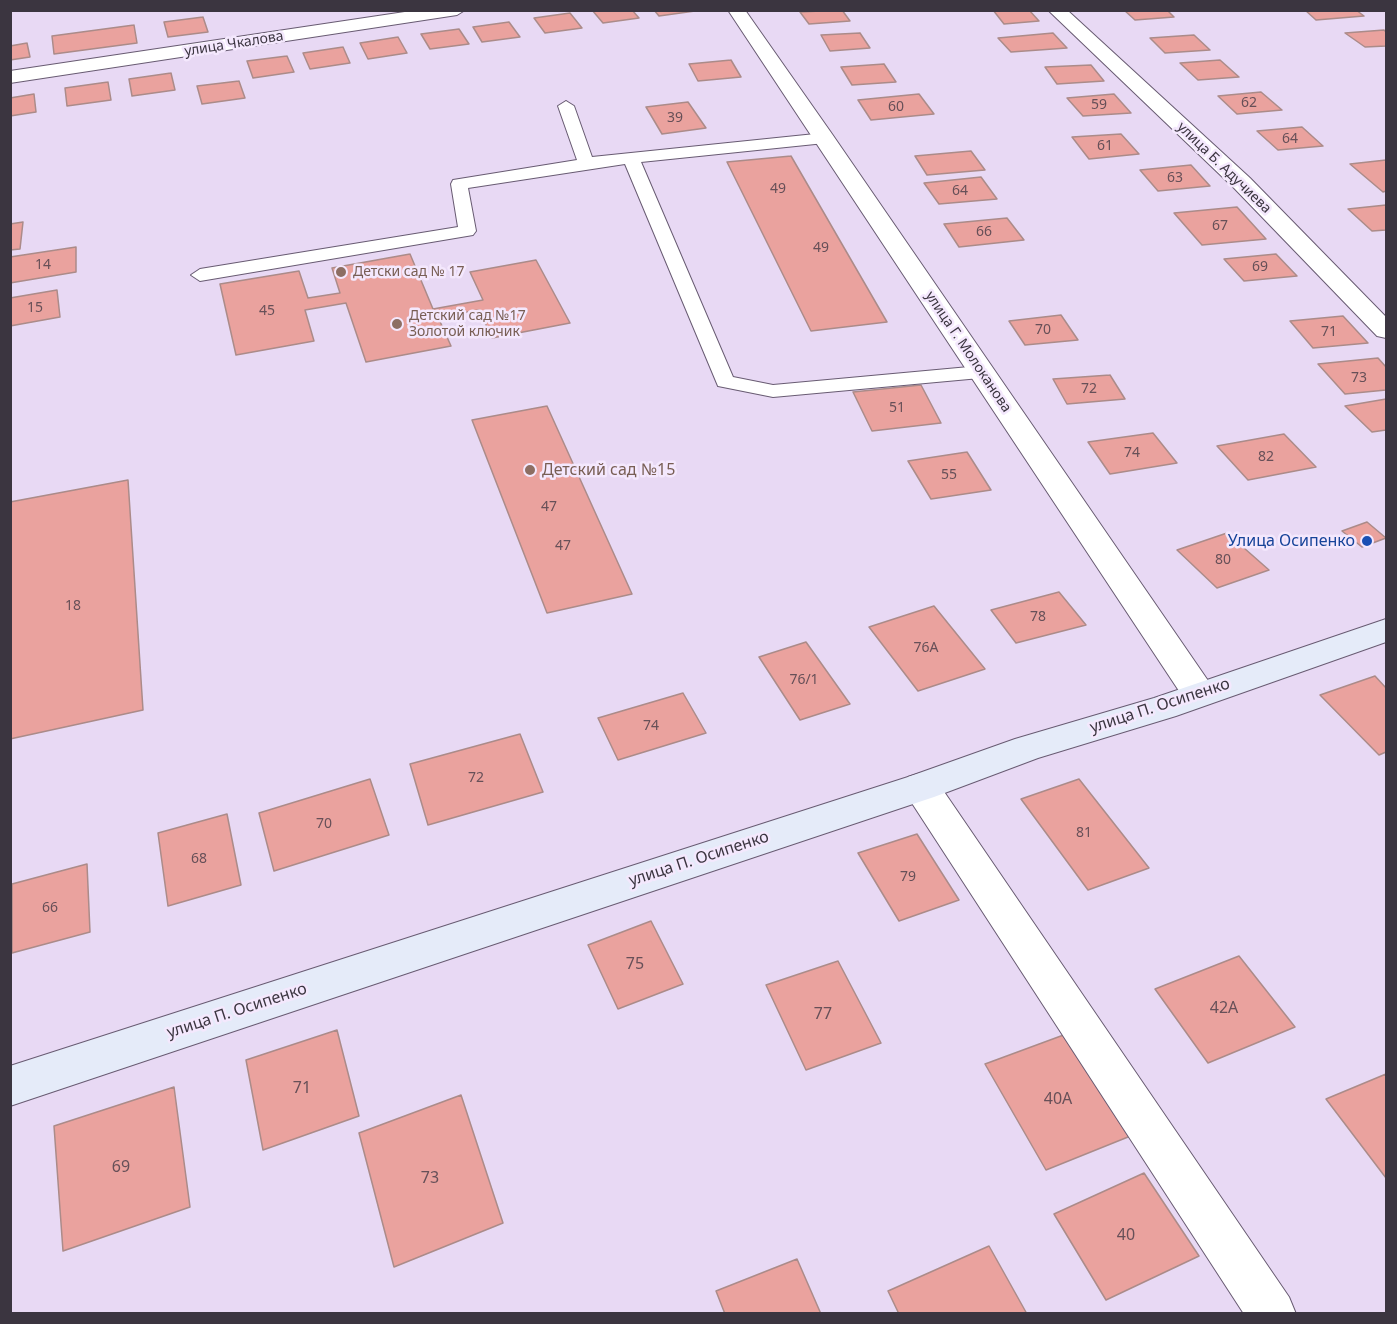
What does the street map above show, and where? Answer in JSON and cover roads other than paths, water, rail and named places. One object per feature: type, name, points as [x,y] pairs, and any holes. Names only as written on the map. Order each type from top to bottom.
[{"type":"main road","name":"улица П. Осипенко","points":[[10,1086],[921,787],[1027,748],[1199,694],[1386,630]]},
{"type":"street","name":"улица Чкалова","points":[[10,77],[430,12],[457,10]]},
{"type":"street","name":"улица Г. Молоканова","points":[[736,10],[825,138],[980,372],[1199,694]]},
{"type":"street","name":"улица Б. Адучиева","points":[[1056,10],[1242,183],[1386,331]]},
{"type":"street","points":[[921,787],[1272,1314]]},
{"type":"lane","points":[[566,106],[586,163]]},
{"type":"lane","points":[[200,275],[467,231],[459,184],[586,163],[825,138]]},
{"type":"lane","points":[[631,158],[725,382],[772,391],[980,372]]},
{"type":"place","name":"Детски сад № 17","points":[[341,272]]},
{"type":"place","name":"Детский сад №17 Золотой ключик","points":[[397,324]]},
{"type":"place","name":"Детский сад №15","points":[[530,470]]},
{"type":"place","name":"Улица Осипенко","points":[[1367,541]]}]
